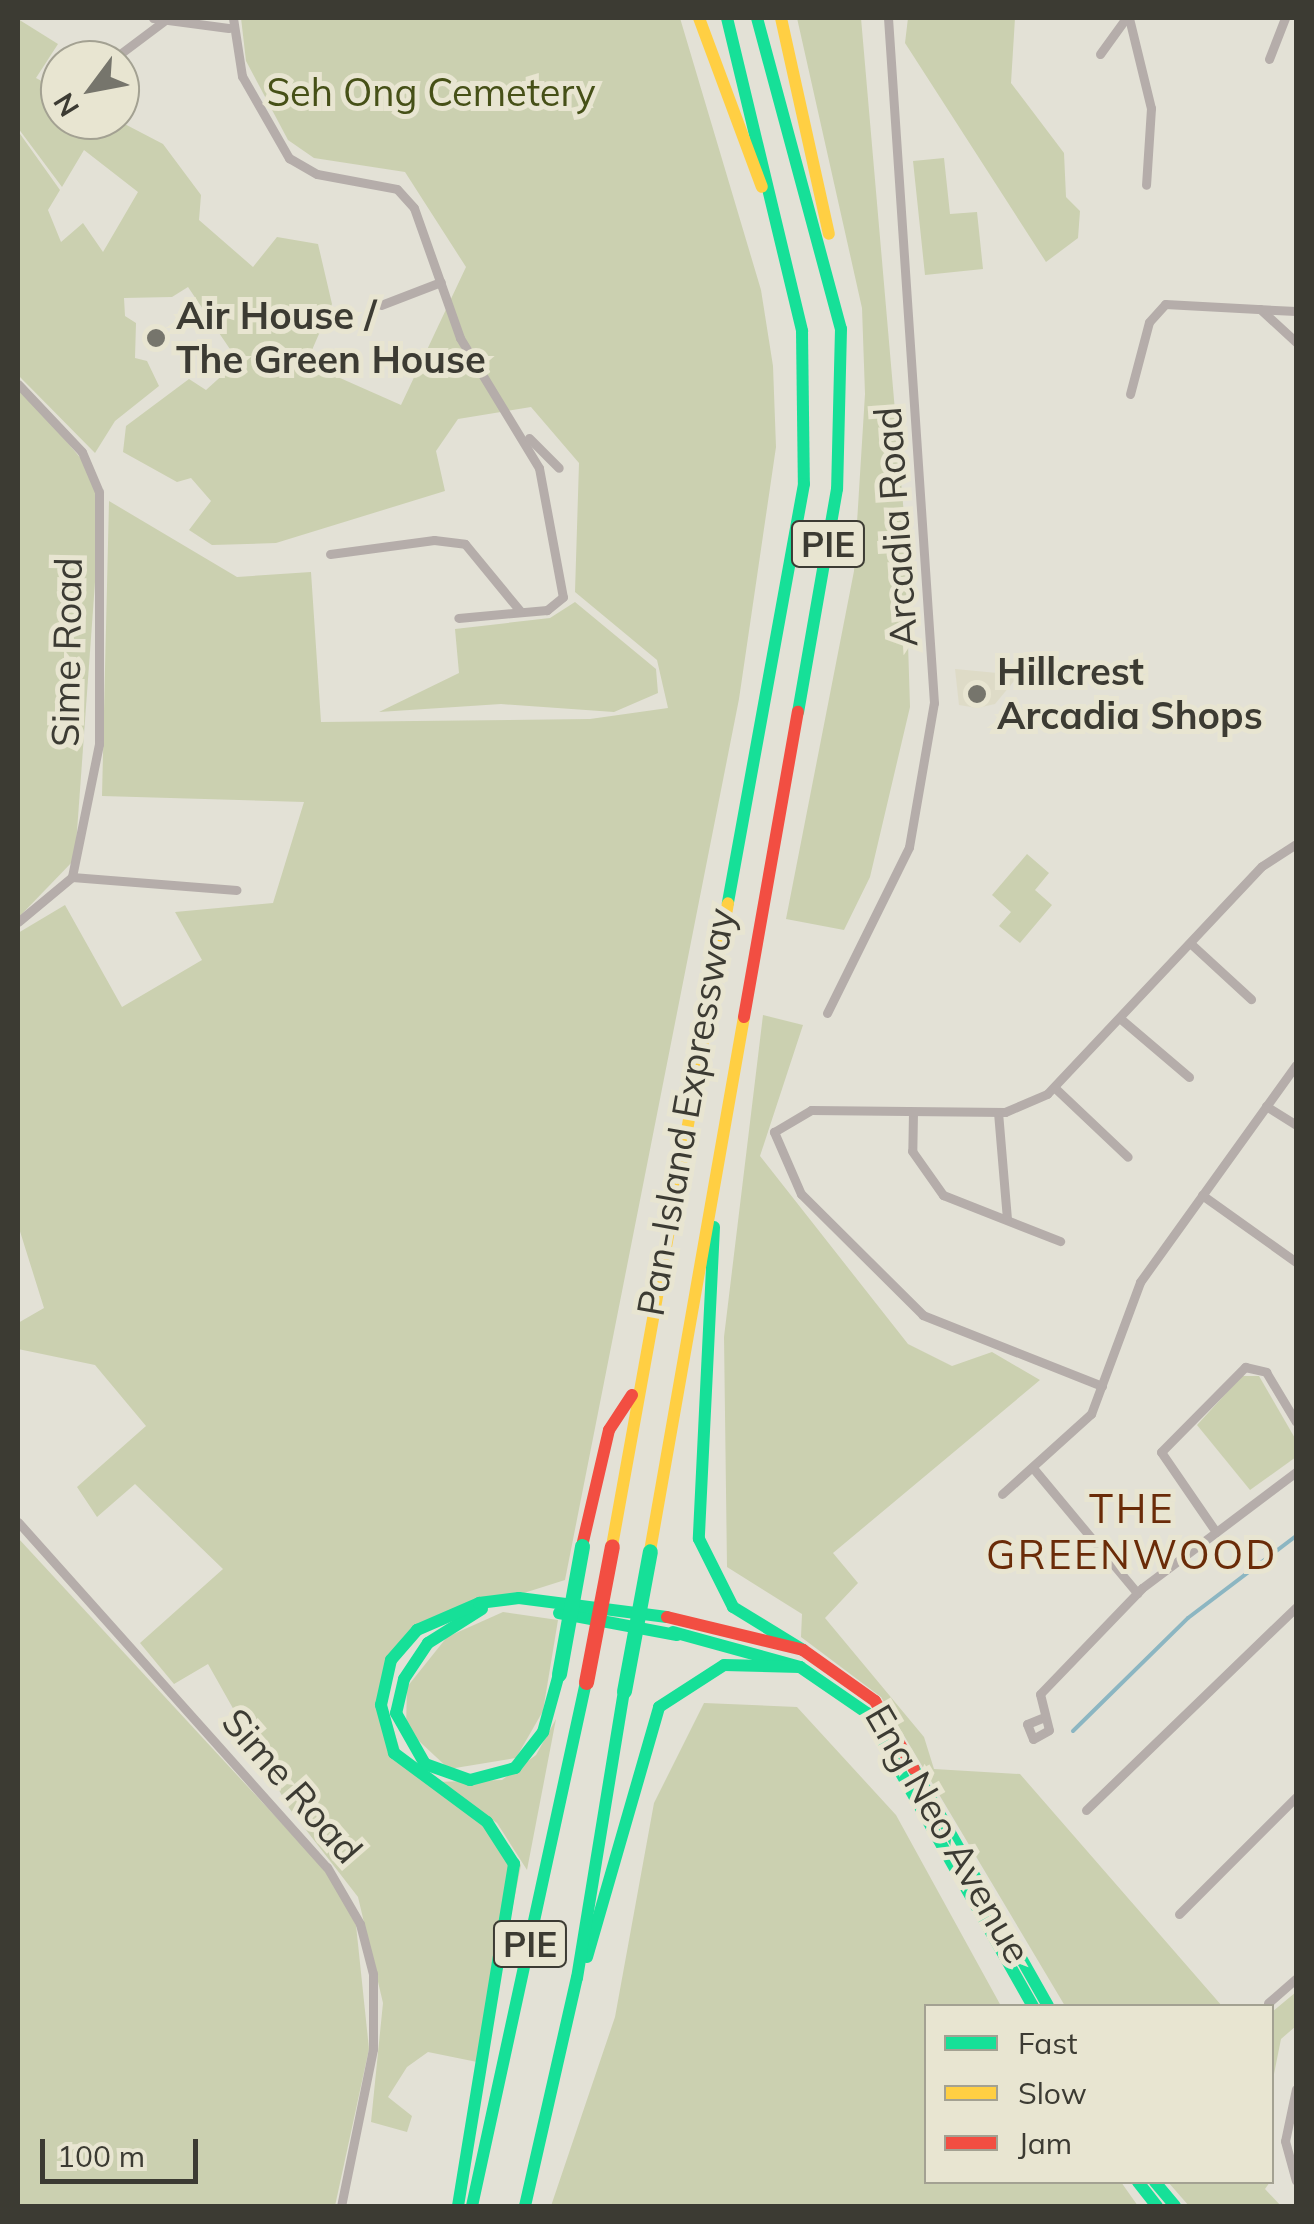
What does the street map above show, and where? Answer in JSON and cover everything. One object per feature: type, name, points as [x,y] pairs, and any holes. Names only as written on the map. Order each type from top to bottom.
[{"type":"main road","points":[[700,18],[773,200]]},
{"type":"main road","name":"Pan-Island Expressway","points":[[472,2206],[586,1682],[804,484],[802,331],[727,18]]},
{"type":"main road","name":"Pan-Island Expressway","points":[[524,2206],[577,1978],[624,1690],[712,1223],[837,490],[840,329],[830,262],[757,18]]},
{"type":"main road","points":[[781,18],[828,210],[830,262]]},
{"type":"main road","points":[[712,1223],[719,1253],[699,1539],[733,1607],[801,1659]]},
{"type":"main road","name":"Eng Neo Avenue","points":[[637,1387],[610,1430],[582,1546],[559,1674],[535,1746],[495,1778],[439,1774],[402,1734],[397,1698],[414,1659],[483,1609],[677,1636],[801,1659],[848,1695],[889,1744],[1032,2004]]},
{"type":"main road","name":"Eng Neo Avenue","points":[[458,2206],[514,1864],[487,1822],[394,1753],[381,1705],[391,1660],[416,1630],[479,1603],[519,1598],[667,1617],[801,1659],[875,1701],[1047,2004]]},
{"type":"main road","points":[[667,1617],[677,1636]]},
{"type":"main road","points":[[577,1978],[659,1707],[724,1665],[801,1659]]},
{"type":"main road","points":[[1140,2184],[1157,2206]]},
{"type":"main road","points":[[1157,2184],[1176,2206]]},
{"type":"street","points":[[153,18],[230,23],[242,76],[289,158],[405,195],[442,282],[460,338],[517,425],[550,504],[563,597],[547,610],[458,618]]},
{"type":"street","name":"Arcadia Road","points":[[827,1012],[909,847],[934,704],[888,18]]},
{"type":"street","points":[[1100,54],[1127,18]]},
{"type":"street","points":[[1127,18],[1151,108],[1146,186]]},
{"type":"street","points":[[1270,60],[1285,18]]},
{"type":"street","points":[[139,40],[164,21]]},
{"type":"street","points":[[382,305],[442,282]]},
{"type":"street","points":[[1130,394],[1160,307],[1296,311]]},
{"type":"street","points":[[1260,309],[1296,342]]},
{"type":"street","name":"Sime Road","points":[[18,384],[82,452],[99,492],[99,744],[72,877]]},
{"type":"street","points":[[517,425],[559,468]]},
{"type":"street","points":[[330,554],[434,540],[465,544],[520,612]]},
{"type":"street","points":[[1102,1386],[923,1315],[801,1194],[774,1132],[811,1110],[998,1112],[1055,1088],[1190,944],[1296,845]]},
{"type":"street","points":[[18,922],[72,877],[236,890]]},
{"type":"street","points":[[1190,944],[1251,999]]},
{"type":"street","points":[[1122,1020],[1189,1077]]},
{"type":"street","points":[[1002,1494],[1085,1423],[1140,1282],[1296,1065]]},
{"type":"street","points":[[1055,1088],[1128,1157]]},
{"type":"street","points":[[1266,1106],[1296,1126]]},
{"type":"street","points":[[913,1112],[912,1151],[943,1196],[1060,1241]]},
{"type":"street","points":[[998,1112],[1007,1220]]},
{"type":"street","points":[[1202,1195],[1296,1262]]},
{"type":"street","points":[[1216,1532],[1161,1452],[1245,1367],[1266,1372],[1296,1422]]},
{"type":"street","points":[[1034,1468],[1137,1593]]},
{"type":"street","points":[[1042,1718],[1040,1694],[1137,1593],[1296,1472]]},
{"type":"street","name":"Sime Road","points":[[18,1522],[327,1867],[360,1924],[373,1974],[374,2049],[340,2206]]},
{"type":"street","points":[[1086,1810],[1296,1607]]},
{"type":"street","points":[[1179,1914],[1296,1797]]},
{"type":"street","points":[[1268,2003],[1296,1979]]},
{"type":"street","points":[[1296,2089],[1285,2141],[1296,2181]]},
{"type":"shaded area","points":[[955,669],[1019,675],[995,704],[977,708],[959,705]]},
{"type":"green space","name":"Seh Ong Cemetery","points":[[241,18],[680,18],[761,290],[773,366],[776,447],[739,699],[565,1580],[425,1624],[395,1658],[386,1704],[402,1757],[495,1826],[521,1865],[482,2063],[428,2052],[407,2067],[388,2097],[412,2116],[407,2132],[371,2122],[383,2003],[358,1897],[289,1808],[208,1664],[174,1684],[140,1643],[223,1569],[135,1484],[97,1517],[77,1487],[146,1426],[95,1365],[18,1349],[18,1323],[44,1308],[18,1225],[18,933],[65,905],[122,1007],[202,960],[175,912],[273,903],[304,802],[102,796],[109,501],[237,577],[311,572],[321,722],[590,719],[668,708],[657,660],[575,592],[579,463],[531,407],[458,419],[436,451],[445,491],[276,543],[212,545],[189,530],[211,501],[191,478],[177,482],[123,452],[126,426],[189,379],[206,390],[238,361],[188,287],[172,297],[124,298],[125,316],[136,323],[135,358],[147,361],[159,386],[115,421],[95,453],[18,375],[18,131],[60,190],[48,210],[61,242],[83,223],[103,252],[138,192],[84,150],[62,187],[18,128],[18,19],[52,40],[40,40],[40,72],[36,78],[40,80],[40,140],[140,140],[140,132],[163,144],[201,195],[199,220],[253,267],[277,237],[318,244],[332,304],[312,350],[340,378],[401,405],[466,267],[405,172],[314,158],[288,140],[246,61]]},
{"type":"green space","points":[[797,18],[861,18],[904,515],[910,707],[870,877],[844,930],[786,919],[854,571],[865,394],[862,308]]},
{"type":"green space","points":[[908,18],[1015,18],[1011,83],[1064,153],[1066,197],[1080,211],[1078,238],[1046,262],[905,43]]},
{"type":"green space","points":[[944,158],[950,214],[977,212],[983,269],[925,275],[913,161]]},
{"type":"green space","points":[[18,384],[94,474],[98,541],[75,859],[18,918]]},
{"type":"green space","points":[[575,602],[656,669],[658,693],[614,712],[501,704],[379,712],[459,673],[455,629],[550,618]]},
{"type":"green space","points":[[1027,854],[1049,873],[1035,890],[1052,905],[1020,943],[999,926],[1011,912],[992,895]]},
{"type":"green space","points":[[763,1015],[803,1025],[760,1156],[908,1344],[952,1366],[992,1352],[1040,1380],[833,1553],[858,1583],[825,1618],[924,1737],[934,1769],[1020,1774],[1220,2004],[1064,2004],[881,1697],[801,1637],[802,1614],[727,1567],[724,1337]]},
{"type":"green space","points":[[1242,1376],[1259,1376],[1296,1440],[1296,1457],[1250,1490],[1197,1425]]},
{"type":"green space","points":[[18,1538],[335,1881],[356,1925],[369,2049],[335,2206],[18,2206]]},
{"type":"green space","points":[[503,1612],[558,1620],[543,1711],[516,1758],[449,1769],[406,1729],[407,1687],[447,1637]]},
{"type":"green space","points":[[704,1703],[797,1707],[896,1815],[1000,2004],[924,2004],[924,2184],[1122,2184],[1138,2206],[551,2206],[615,2017],[654,1803]]},
{"type":"green space","points":[[556,1719],[527,1870],[497,1823],[435,1782],[502,1780],[536,1755]]},
{"type":"green space","points":[[1296,1992],[1296,2026],[1281,2039],[1274,2074],[1274,2010]]},
{"type":"green space","points":[[1170,2184],[1269,2184],[1265,2189],[1281,2206],[1189,2206]]},
{"type":"waterway","points":[[1073,1731],[1188,1618],[1296,1536]]},
{"type":"traffic: fast","points":[[727,18],[802,331],[804,484],[728,903]]},
{"type":"traffic: fast","points":[[757,18],[841,329],[837,489],[798,712]]},
{"type":"traffic: fast","points":[[714,1227],[699,1539],[733,1607],[803,1650]]},
{"type":"traffic: fast","points":[[559,1674],[582,1546]]},
{"type":"traffic: fast","points":[[624,1691],[650,1551]]},
{"type":"traffic: fast","points":[[458,2206],[514,1864],[487,1822],[394,1753],[381,1705],[391,1660],[417,1630],[479,1603],[519,1598],[667,1617]]},
{"type":"traffic: fast","points":[[482,1609],[428,1643],[404,1679],[396,1713],[425,1764],[470,1780],[515,1768],[543,1732],[559,1674]]},
{"type":"traffic: fast","points":[[559,1613],[677,1635]]},
{"type":"traffic: fast","points":[[673,1632],[800,1667],[867,1713],[1032,2004]]},
{"type":"traffic: fast","points":[[587,1957],[659,1707],[724,1665],[800,1667]]},
{"type":"traffic: fast","points":[[472,2206],[586,1682]]},
{"type":"traffic: fast","points":[[525,2206],[577,1978],[624,1691]]},
{"type":"traffic: fast","points":[[914,1769],[1047,2004]]},
{"type":"traffic: fast","points":[[1140,2184],[1157,2206]]},
{"type":"traffic: fast","points":[[1157,2184],[1175,2206]]},
{"type":"traffic: slow","points":[[699,18],[762,187]]},
{"type":"traffic: slow","points":[[781,18],[829,234]]},
{"type":"traffic: slow","points":[[612,1546],[728,903]]},
{"type":"traffic: slow","points":[[650,1551],[744,1017]]},
{"type":"traffic: jam","points":[[744,1017],[798,712]]},
{"type":"traffic: jam","points":[[582,1546],[609,1430],[632,1395]]},
{"type":"traffic: jam","points":[[586,1682],[612,1546]]},
{"type":"traffic: jam","points":[[667,1617],[803,1650],[875,1701],[914,1769]]},
{"type":"place","name":"Air House / The Green House","points":[[156,338]]},
{"type":"place","name":"Hillcrest Arcadia Shops","points":[[977,694]]},
{"type":"district","name":"THE GREENWOOD","points":[[1132,1531]]}]
